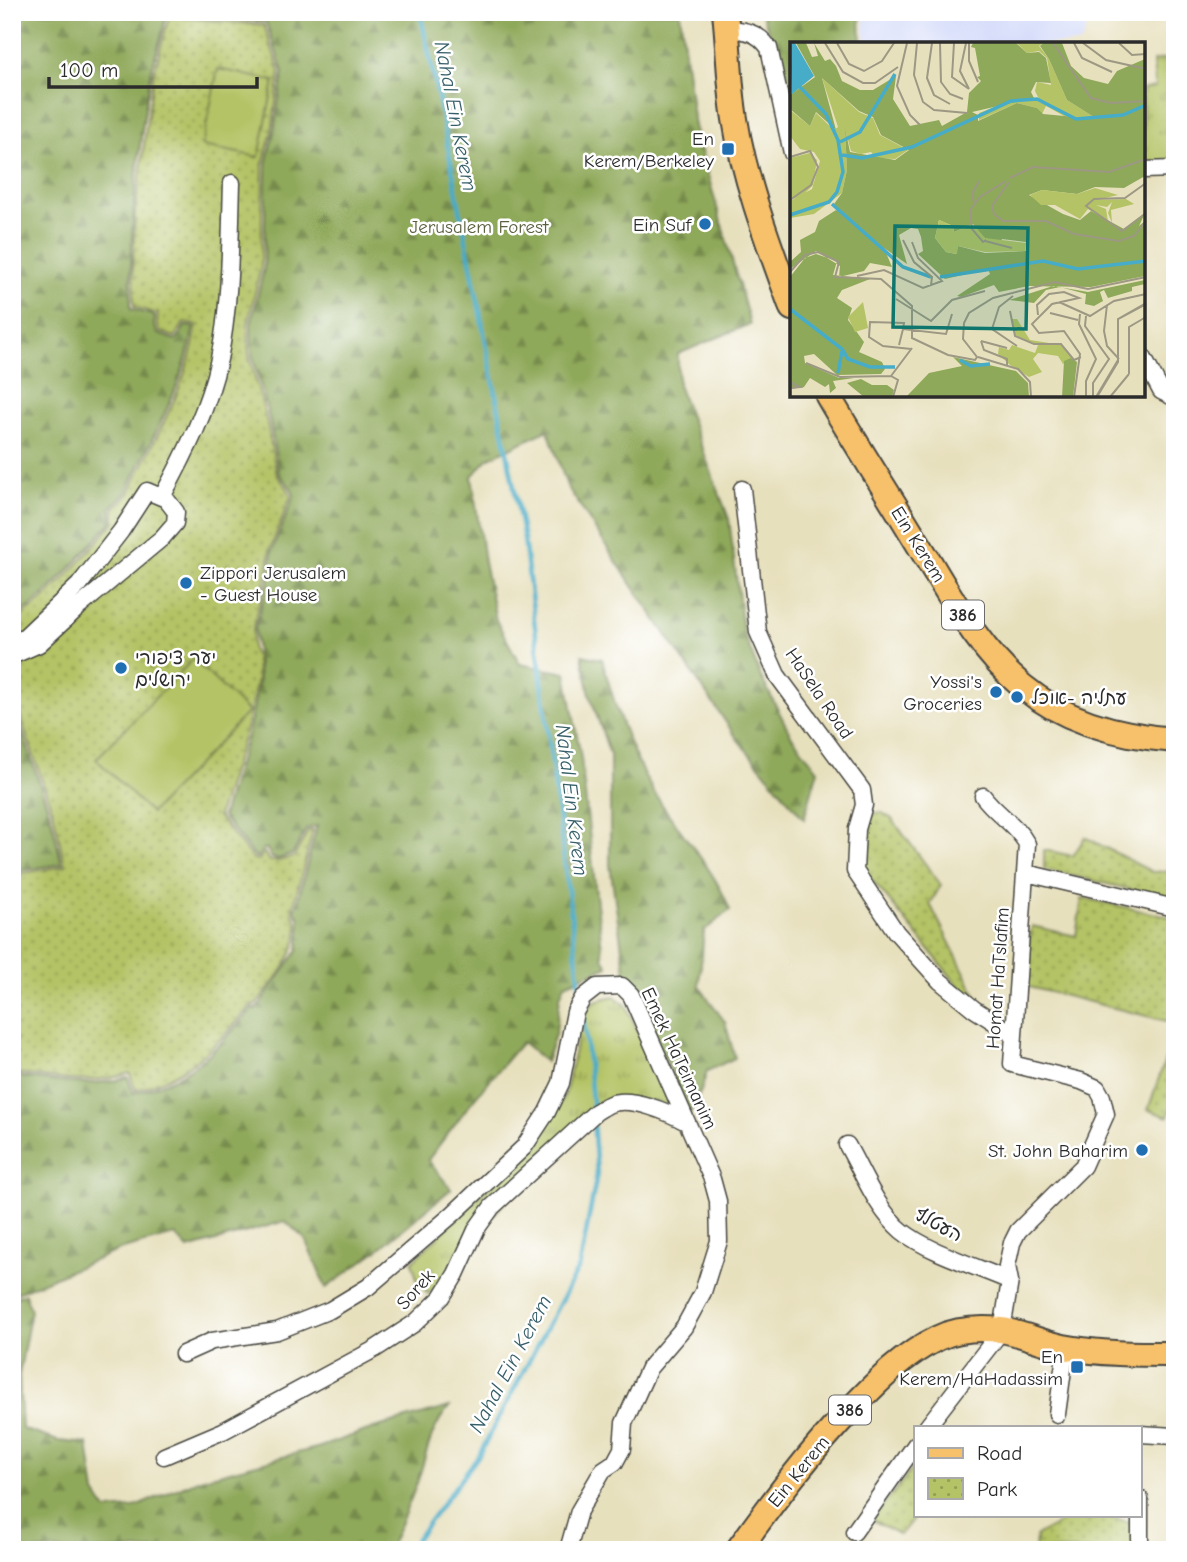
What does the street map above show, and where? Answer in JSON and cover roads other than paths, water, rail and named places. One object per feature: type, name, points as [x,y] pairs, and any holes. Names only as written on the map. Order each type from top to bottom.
[{"type":"main road","points":[[726,21],[738,138],[762,221],[790,302]]},
{"type":"main road","name":"Ein Kerem","points":[[829,397],[979,639],[1023,687],[1062,711],[1090,723],[1124,734],[1175,740]]},
{"type":"main road","name":"Ein Kerem","points":[[738,1550],[819,1443],[884,1374],[916,1350],[940,1337],[958,1332],[1002,1330],[1066,1347],[1106,1353],[1175,1354]]},
{"type":"street","points":[[726,21],[762,38],[769,48],[790,144]]},
{"type":"street","points":[[1145,170],[1175,169]]},
{"type":"street","points":[[162,497],[192,441],[219,361],[229,291],[232,183]]},
{"type":"street","points":[[1145,362],[1161,391],[1175,398]]},
{"type":"street","name":"HaSela Road","points":[[742,489],[758,632],[778,675],[862,790],[864,805],[857,829],[855,871],[896,932],[940,981],[974,1009],[1013,1034]]},
{"type":"street","points":[[12,645],[19,642],[79,585],[121,531],[147,491],[162,497],[176,513],[175,523],[162,538],[39,644],[12,656]]},
{"type":"street","name":"Homat HaTslafim","points":[[983,796],[991,807],[1022,834],[1027,844],[1012,1064],[1081,1081],[1097,1088],[1106,1114],[1083,1166],[1018,1231],[1012,1243],[1007,1266],[1010,1281],[1002,1330]]},
{"type":"street","points":[[1026,873],[1175,908]]},
{"type":"street","name":"Emek HaTeimanim","points":[[183,1354],[212,1341],[277,1331],[330,1310],[368,1287],[453,1214],[524,1147],[540,1124],[561,1083],[575,1012],[583,998],[597,987],[622,986],[631,995],[712,1179],[718,1201],[719,1241],[703,1292],[684,1327],[649,1368],[624,1423],[622,1449],[615,1462],[603,1470],[579,1511],[568,1550]]},
{"type":"street","name":"Sorek","points":[[164,1456],[223,1431],[375,1349],[415,1323],[442,1297],[477,1228],[492,1207],[596,1112],[612,1103],[630,1102],[668,1112],[686,1122]]},
{"type":"street","name":"העטלף","points":[[847,1145],[887,1214],[901,1230],[917,1241],[1010,1281]]},
{"type":"street","points":[[928,1426],[1002,1330]]},
{"type":"street","points":[[1057,1414],[1066,1347]]},
{"type":"street","points":[[1142,1434],[1175,1436]]},
{"type":"street","points":[[854,1532],[914,1447]]},
{"type":"street","points":[[1140,1516],[1140,1550]]},
{"type":"waterway","name":"Nahal Ein Kerem","points":[[420,12],[524,539],[581,995]]},
{"type":"waterway","name":"Nahal Ein Kerem","points":[[583,1011],[593,1110]]},
{"type":"waterway","name":"Nahal Ein Kerem","points":[[408,1550],[479,1455],[580,1265],[597,1174],[593,1119]]},
{"type":"place","name":"En Kerem/Berkeley","points":[[728,149]]},
{"type":"place","name":"Ein Suf","points":[[705,224]]},
{"type":"place","name":"Zippori Jerusalem - Guest House","points":[[186,583]]},
{"type":"place","name":"יער ציפורי ירושלים","points":[[121,668]]},
{"type":"place","name":"Yossi's Groceries","points":[[996,692]]},
{"type":"place","name":"עתליה -אוכל","points":[[1017,697]]},
{"type":"place","name":"St. John Baharim","points":[[1142,1150]]},
{"type":"place","name":"En Kerem/HaHadassim","points":[[1077,1367]]},
{"type":"park label","name":"Jerusalem Forest","points":[[479,226]]}]
